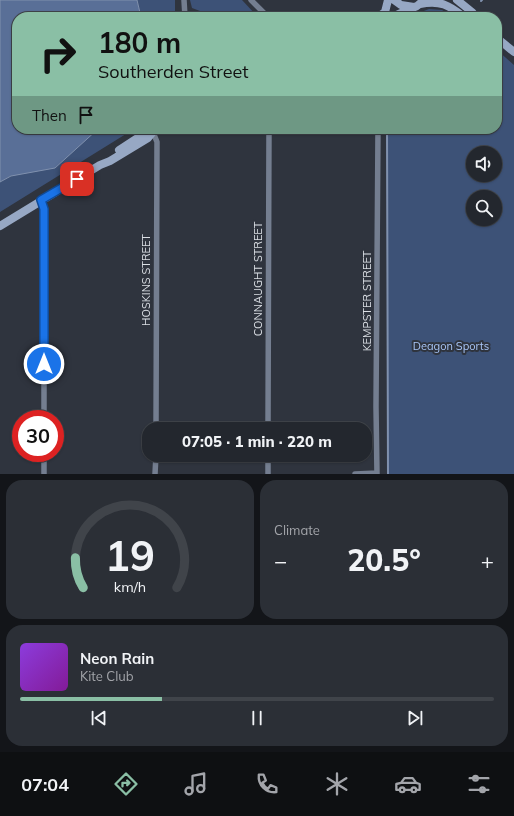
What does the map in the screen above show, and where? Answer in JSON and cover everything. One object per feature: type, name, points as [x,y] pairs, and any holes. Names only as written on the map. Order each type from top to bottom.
[{"type":"main road","points":[[385,12],[388,0]]},
{"type":"main road","points":[[394,0],[401,5],[431,2],[442,3],[456,12]]},
{"type":"main road","points":[[458,0],[472,12]]},
{"type":"main road","points":[[403,12],[420,4]]},
{"type":"main road","points":[[502,42],[514,52]]},
{"type":"main road","points":[[0,226],[100,165],[110,161],[144,141],[153,134]]},
{"type":"street","points":[[184,0],[185,12]]},
{"type":"street","points":[[251,0],[263,12]]},
{"type":"street","name":"HOSKINS STREET","points":[[156,134],[156,422]]},
{"type":"street","name":"CONNAUGHT STREET","points":[[268,422],[269,134]]},
{"type":"street","name":"KEMPSTER STREET","points":[[377,473],[378,134]]},
{"type":"street","points":[[41,200],[44,209],[44,410]]},
{"type":"street","points":[[44,462],[44,474]]},
{"type":"street","points":[[156,462],[156,474]]},
{"type":"street","points":[[268,462],[268,474]]},
{"type":"street","points":[[355,474],[377,473]]},
{"type":"green space","points":[[137,0],[175,0],[175,12],[140,12]]},
{"type":"green space","points":[[190,0],[242,0],[253,12],[200,12],[192,8]]},
{"type":"green space","points":[[429,9],[442,10],[445,12],[421,12]]},
{"type":"green space","name":"Deagon Sports","points":[[502,54],[514,65],[514,474],[387,474],[388,134],[502,134]]},
{"type":"green space","points":[[91,134],[126,134],[0,212],[0,182]]},
{"type":"shaded area","points":[[0,0],[137,0],[140,12],[12,12],[12,134],[92,134],[55,168],[11,176],[0,182]]},
{"type":"waterway","points":[[387,134],[388,474]]},
{"type":"route","points":[[44,364],[44,209],[41,200],[77,179]]}]
